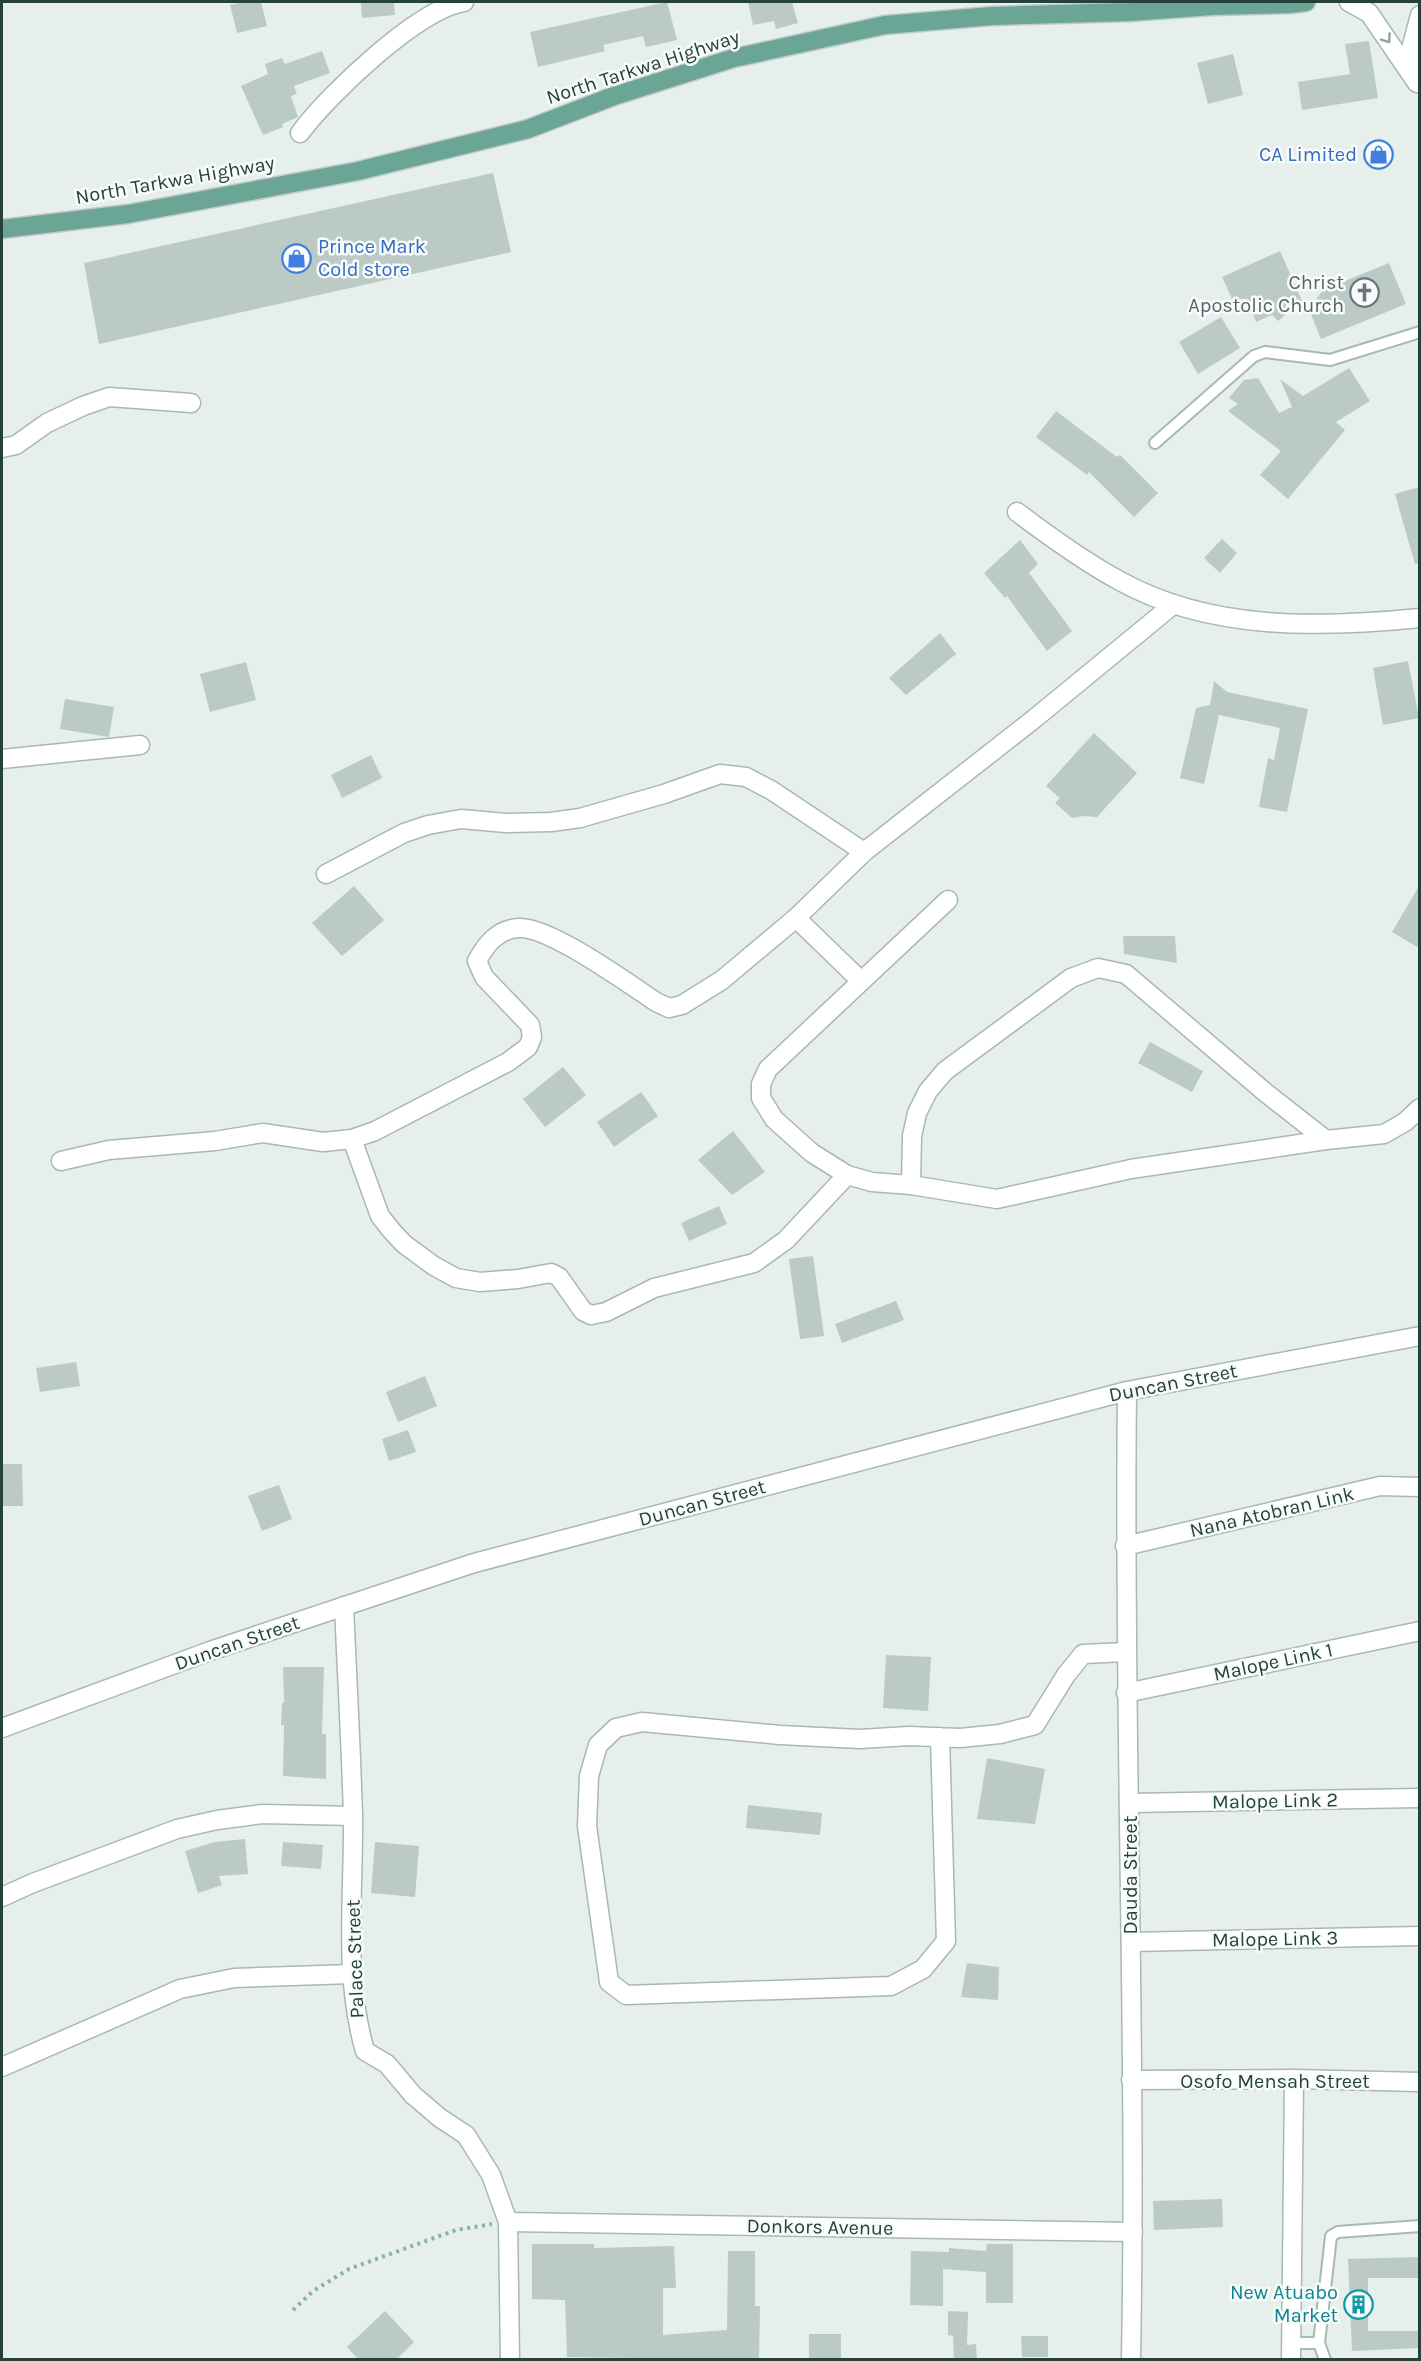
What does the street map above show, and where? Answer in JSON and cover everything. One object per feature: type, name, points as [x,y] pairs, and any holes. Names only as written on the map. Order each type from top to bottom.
[{"type":"main road","name":"North Tarkwa Highway","points":[[2,229],[128,214],[358,171],[528,129],[614,96],[734,58],[885,25],[992,16],[1130,12],[1212,4],[1306,2]]},
{"type":"street","points":[[300,133],[315,112],[342,85],[426,16],[451,3],[464,2]]},
{"type":"street","points":[[1349,2],[1369,13],[1418,86]]},
{"type":"street","points":[[1418,86],[1410,53],[1419,15]]},
{"type":"street","points":[[2,448],[16,445],[47,423],[82,406],[109,397],[191,404]]},
{"type":"street","points":[[1017,512],[1064,548],[1122,582],[1174,603],[1215,615],[1298,626],[1419,618]]},
{"type":"street","points":[[61,1161],[109,1150],[215,1141],[263,1133],[323,1142],[352,1139],[375,1131],[421,1108],[508,1062],[528,1047],[532,1037],[530,1025],[484,976],[477,961],[486,944],[505,932],[520,927],[568,945],[656,1002],[669,1008],[682,1005],[722,980],[796,918],[864,852],[1034,719],[1174,603]]},
{"type":"street","points":[[2,759],[140,745]]},
{"type":"street","points":[[326,874],[404,833],[428,825],[461,819],[506,823],[551,822],[580,818],[664,794],[720,774],[746,777],[771,790],[864,852]]},
{"type":"street","points":[[948,900],[768,1069],[761,1084],[761,1098],[774,1119],[812,1153],[846,1175],[872,1182],[911,1185],[997,1199],[1131,1169],[1326,1140],[1384,1134],[1405,1122],[1419,1108]]},
{"type":"street","points":[[796,918],[861,981]]},
{"type":"street","points":[[911,1185],[912,1136],[918,1113],[928,1091],[945,1071],[1071,978],[1098,968],[1126,974],[1266,1093],[1326,1140]]},
{"type":"street","points":[[352,1139],[380,1216],[404,1244],[434,1266],[456,1278],[480,1282],[518,1279],[551,1273],[560,1277],[583,1311],[591,1315],[606,1312],[654,1288],[754,1263],[786,1240],[846,1175]]},
{"type":"street","name":"Duncan Street","points":[[2,1728],[210,1651],[474,1563],[1126,1391],[1419,1336]]},
{"type":"street","name":"Dauda Street","points":[[1126,1391],[1126,1693],[1130,1803],[1133,2232],[1131,2360]]},
{"type":"street","name":"Nana Atobran Link","points":[[1125,1546],[1380,1486],[1419,1487]]},
{"type":"street","name":"Palace Street","points":[[344,1606],[353,1816],[352,1974],[358,2028],[365,2051],[387,2064],[413,2095],[466,2135],[492,2175],[508,2222],[510,2360]]},
{"type":"street","name":"Malope Link 1","points":[[1126,1693],[1419,1631]]},
{"type":"street","points":[[940,1737],[946,1941],[923,1969],[891,1986],[626,1995],[609,1982],[587,1826],[589,1776],[598,1745],[616,1728],[642,1722],[780,1735],[860,1739],[909,1736],[940,1737],[960,1738],[1000,1734],[1035,1725],[1066,1675],[1083,1654],[1126,1652]]},
{"type":"street","name":"Malope Link 2","points":[[1130,1803],[1419,1798]]},
{"type":"street","points":[[2,1897],[33,1883],[177,1829],[217,1820],[262,1814],[353,1816]]},
{"type":"street","name":"Malope Link 3","points":[[1131,1942],[1419,1935]]},
{"type":"street","points":[[2,2067],[180,1989],[234,1978],[352,1974]]},
{"type":"street","points":[[1292,2351],[1294,2079]]},
{"type":"street","name":"Osofo Mensah Street","points":[[1131,2080],[1294,2079],[1419,2082]]},
{"type":"street","name":"Donkors Avenue","points":[[508,2222],[1133,2232]]},
{"type":"lane","points":[[1155,443],[1254,356],[1265,352],[1330,360],[1419,332]]},
{"type":"lane","points":[[1325,2360],[1319,2343],[1331,2236],[1338,2232],[1419,2226]]},
{"type":"lane","points":[[1292,2351],[1319,2343]]},
{"type":"path","points":[[293,2310],[313,2291],[349,2269],[456,2230],[508,2222]]},
{"type":"building","points":[[261,2],[267,26],[237,33],[230,5]]},
{"type":"building","points":[[394,2],[395,15],[362,18],[361,3]]},
{"type":"building","points":[[667,2],[677,40],[646,47],[643,36],[603,45],[605,51],[538,67],[530,32]]},
{"type":"building","points":[[748,2],[792,2],[798,23],[776,29],[774,21],[753,25]]},
{"type":"building","points":[[1369,41],[1378,98],[1302,110],[1298,82],[1350,74],[1345,44]]},
{"type":"building","points":[[322,51],[330,73],[294,86],[297,94],[291,96],[298,117],[282,124],[283,127],[263,135],[241,86],[268,74],[265,64],[282,58],[285,64]]},
{"type":"building","points":[[1233,54],[1243,95],[1208,104],[1197,63]]},
{"type":"building","name":"Prince Mark Cold store","points":[[493,173],[511,252],[99,344],[84,263]]},
{"type":"building","points":[[1280,251],[1302,301],[1278,321],[1272,315],[1256,322],[1247,299],[1232,299],[1222,277]]},
{"type":"building","points":[[1389,263],[1406,304],[1321,339],[1309,309],[1323,290]]},
{"type":"building","points":[[1221,317],[1240,348],[1198,374],[1179,342]]},
{"type":"building","points":[[1349,368],[1370,401],[1336,422],[1345,430],[1288,499],[1260,475],[1281,451],[1228,411],[1238,404],[1229,398],[1244,380],[1258,378],[1279,413],[1292,407],[1280,379],[1303,396]]},
{"type":"building","points":[[1056,411],[1117,457],[1120,455],[1158,493],[1134,517],[1089,472],[1087,475],[1036,437]]},
{"type":"building","points":[[1419,487],[1419,563],[1415,564],[1395,494]]},
{"type":"building","points":[[1222,539],[1237,553],[1220,573],[1204,558]]},
{"type":"building","points":[[1020,540],[1038,564],[1029,573],[1072,631],[1047,651],[1007,596],[1005,598],[984,573]]},
{"type":"building","points":[[940,633],[956,654],[906,695],[889,678]]},
{"type":"building","points":[[1408,661],[1419,718],[1383,725],[1373,668]]},
{"type":"building","points":[[246,662],[256,700],[210,712],[200,674]]},
{"type":"building","points":[[1214,681],[1227,692],[1308,709],[1287,812],[1259,807],[1268,758],[1274,760],[1280,728],[1219,715],[1204,784],[1180,778],[1196,708],[1210,705]]},
{"type":"building","points":[[65,699],[114,707],[109,737],[60,729]]},
{"type":"building","points":[[1094,733],[1137,773],[1097,817],[1072,818],[1055,803],[1060,798],[1046,786]]},
{"type":"building","points":[[371,755],[382,778],[342,798],[331,775]]},
{"type":"building","points":[[354,886],[384,920],[342,956],[312,923]]},
{"type":"building","points":[[1419,886],[1419,948],[1392,932]]},
{"type":"building","points":[[1123,936],[1175,936],[1177,963],[1124,954]]},
{"type":"building","points":[[1150,1042],[1203,1071],[1192,1092],[1138,1063]]},
{"type":"building","points":[[563,1067],[586,1095],[545,1127],[523,1099]]},
{"type":"building","points":[[641,1092],[658,1116],[614,1147],[597,1122]]},
{"type":"building","points":[[733,1131],[765,1172],[732,1195],[698,1160]]},
{"type":"building","points":[[719,1206],[727,1224],[689,1241],[681,1223]]},
{"type":"building","points":[[813,1256],[824,1336],[800,1339],[789,1259]]},
{"type":"building","points":[[896,1301],[904,1320],[842,1343],[835,1324]]},
{"type":"building","points":[[76,1362],[80,1386],[40,1392],[36,1368]]},
{"type":"building","points":[[425,1376],[437,1406],[398,1422],[386,1392]]},
{"type":"building","points":[[408,1430],[416,1452],[389,1461],[382,1439]]},
{"type":"building","points":[[2,1464],[22,1464],[23,1506],[2,1506]]},
{"type":"building","points":[[279,1485],[292,1519],[262,1531],[248,1496]]},
{"type":"building","points":[[886,1655],[931,1657],[928,1711],[883,1708]]},
{"type":"building","points":[[283,1667],[324,1667],[322,1734],[326,1734],[326,1779],[283,1776],[284,1725],[281,1725],[282,1703],[284,1703]]},
{"type":"building","points":[[987,1758],[1045,1769],[1035,1824],[977,1819]]},
{"type":"building","points":[[748,1805],[822,1813],[820,1835],[746,1828]]},
{"type":"building","points":[[245,1839],[248,1874],[219,1876],[222,1885],[198,1893],[185,1851],[215,1842]]},
{"type":"building","points":[[283,1842],[323,1845],[321,1869],[281,1866]]},
{"type":"building","points":[[375,1842],[419,1846],[415,1897],[371,1893]]},
{"type":"building","points":[[967,1963],[999,1967],[998,2000],[961,1997]]},
{"type":"building","points":[[1222,2199],[1223,2227],[1154,2230],[1153,2201]]},
{"type":"building","points":[[532,2244],[594,2244],[594,2248],[674,2246],[676,2288],[663,2288],[663,2335],[727,2330],[728,2251],[755,2251],[755,2306],[760,2306],[759,2360],[567,2357],[565,2300],[532,2299]]},
{"type":"building","points":[[987,2244],[1013,2244],[1013,2303],[986,2303],[986,2272],[943,2269],[943,2306],[910,2305],[911,2251],[949,2252],[949,2248],[986,2251]]},
{"type":"building","name":"New Atuabo Market","points":[[1419,2257],[1419,2278],[1368,2278],[1368,2331],[1419,2331],[1419,2348],[1352,2351],[1348,2259]]},
{"type":"building","points":[[385,2311],[414,2342],[396,2360],[359,2360],[347,2347]]},
{"type":"building","points":[[948,2311],[968,2312],[967,2345],[976,2344],[977,2360],[954,2360],[953,2336],[948,2335]]},
{"type":"building","points":[[809,2334],[841,2334],[841,2360],[809,2360]]},
{"type":"building","points":[[1021,2336],[1048,2336],[1048,2357],[1022,2357]]},
{"type":"place","name":"CA Limited","points":[[1378,154]]},
{"type":"place","name":"Prince Mark Cold store","points":[[297,258]]},
{"type":"place","name":"Christ Apostolic Church","points":[[1365,293]]},
{"type":"place","name":"New Atuabo Market","points":[[1359,2304]]}]
